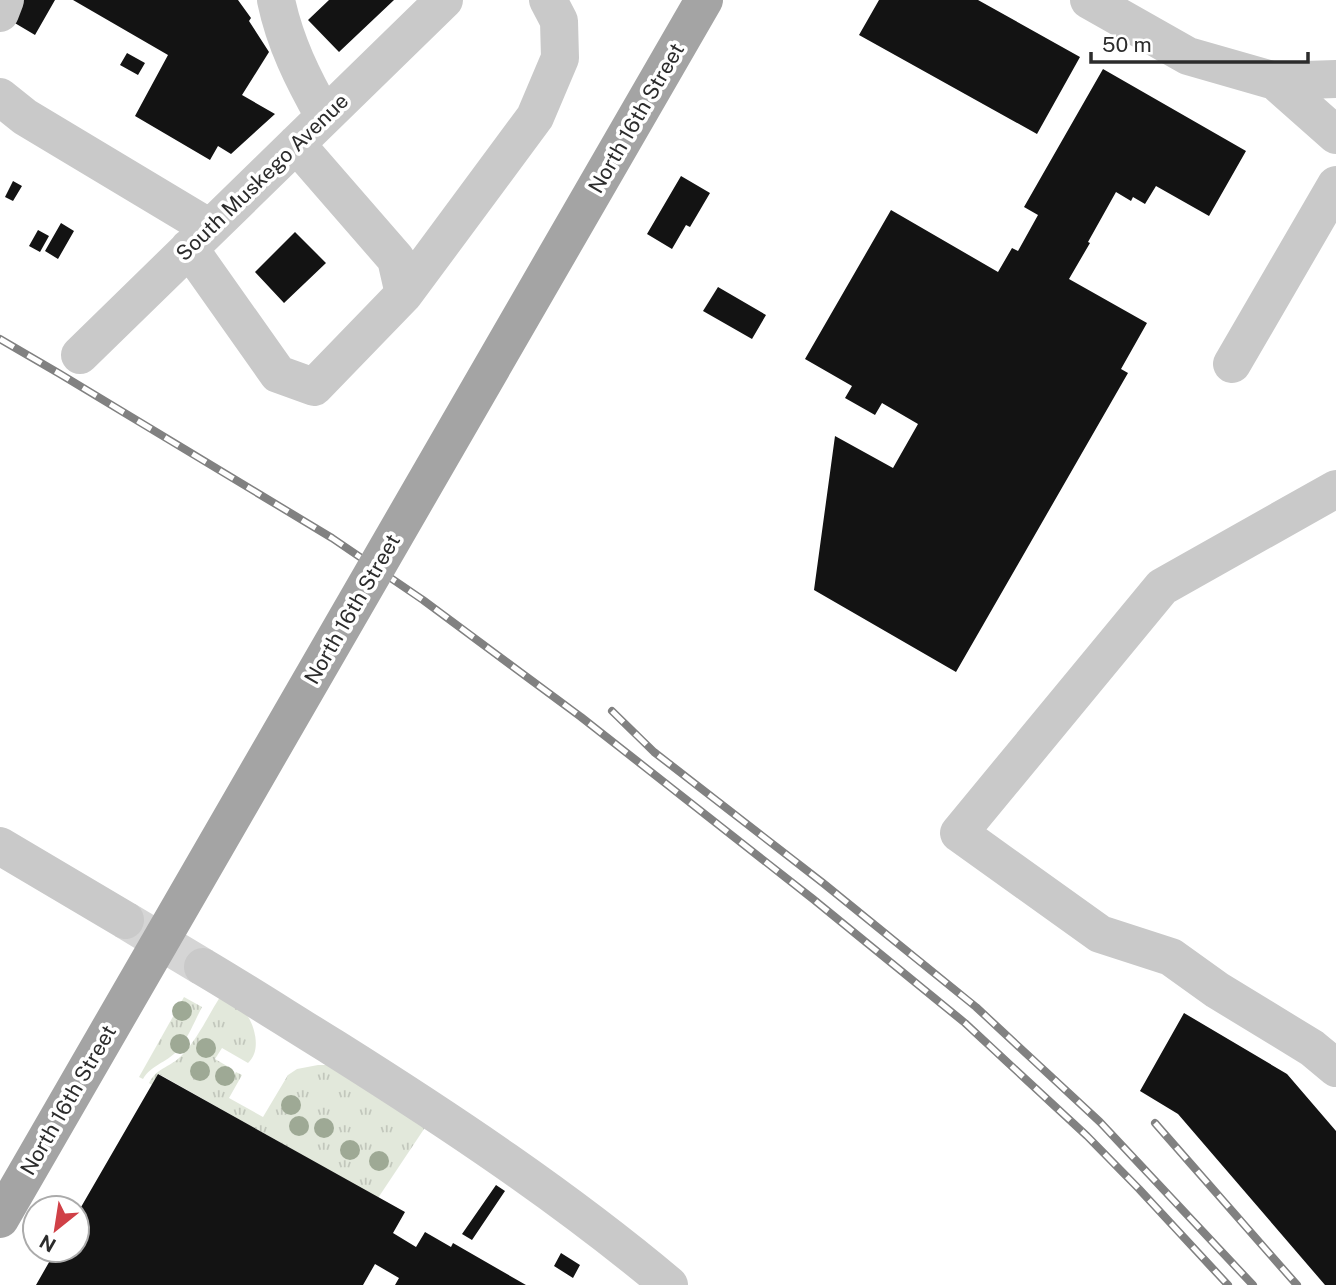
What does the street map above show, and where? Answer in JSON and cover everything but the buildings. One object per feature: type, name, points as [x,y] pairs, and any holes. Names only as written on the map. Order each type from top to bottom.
[{"type":"main road","name":"North 16th Street","points":[[0,1219],[704,0]]},
{"type":"street","points":[[0,13],[5,0]]},
{"type":"street","points":[[276,0],[289,49],[324,116]]},
{"type":"street","name":"South Muskego Avenue","points":[[80,355],[444,0]]},
{"type":"street","points":[[0,97],[24,117],[200,238],[278,374],[314,387],[404,294],[535,117],[560,58],[559,21],[548,0]]},
{"type":"street","points":[[1098,2],[1188,56],[1275,81],[1336,79]]},
{"type":"street","points":[[1275,81],[1336,135]]},
{"type":"street","points":[[296,144],[396,259],[404,294]]},
{"type":"street","points":[[1232,364],[1336,185]]},
{"type":"street","points":[[1336,489],[1162,587],[959,833],[1100,934],[1171,957],[1217,990],[1312,1048],[1336,1068]]},
{"type":"street","points":[[0,846],[125,920]]},
{"type":"street","points":[[202,967],[452,1124],[591,1222],[669,1285]]},
{"type":"green space","points":[[184,997],[202,1007],[188,1036],[173,1055],[150,1070],[143,1079],[139,1077]]},
{"type":"green space","points":[[220,997],[242,1010],[252,1026],[255,1038],[254,1054],[248,1063],[222,1048],[215,1059],[227,1066],[223,1073],[232,1078],[236,1072],[242,1075],[229,1098],[263,1117],[288,1075],[297,1069],[327,1065],[426,1126],[378,1198],[159,1074],[152,1085],[149,1083],[156,1074],[188,1048]]},
{"type":"tunnel","points":[[125,920],[203,967]]},
{"type":"railway","points":[[0,339],[332,538],[423,600],[581,717],[813,899],[965,1023],[1087,1136],[1228,1285]]},
{"type":"railway","points":[[612,711],[654,752],[823,883],[976,1007],[1100,1122],[1253,1285]]},
{"type":"railway","points":[[1155,1123],[1297,1285]]}]
